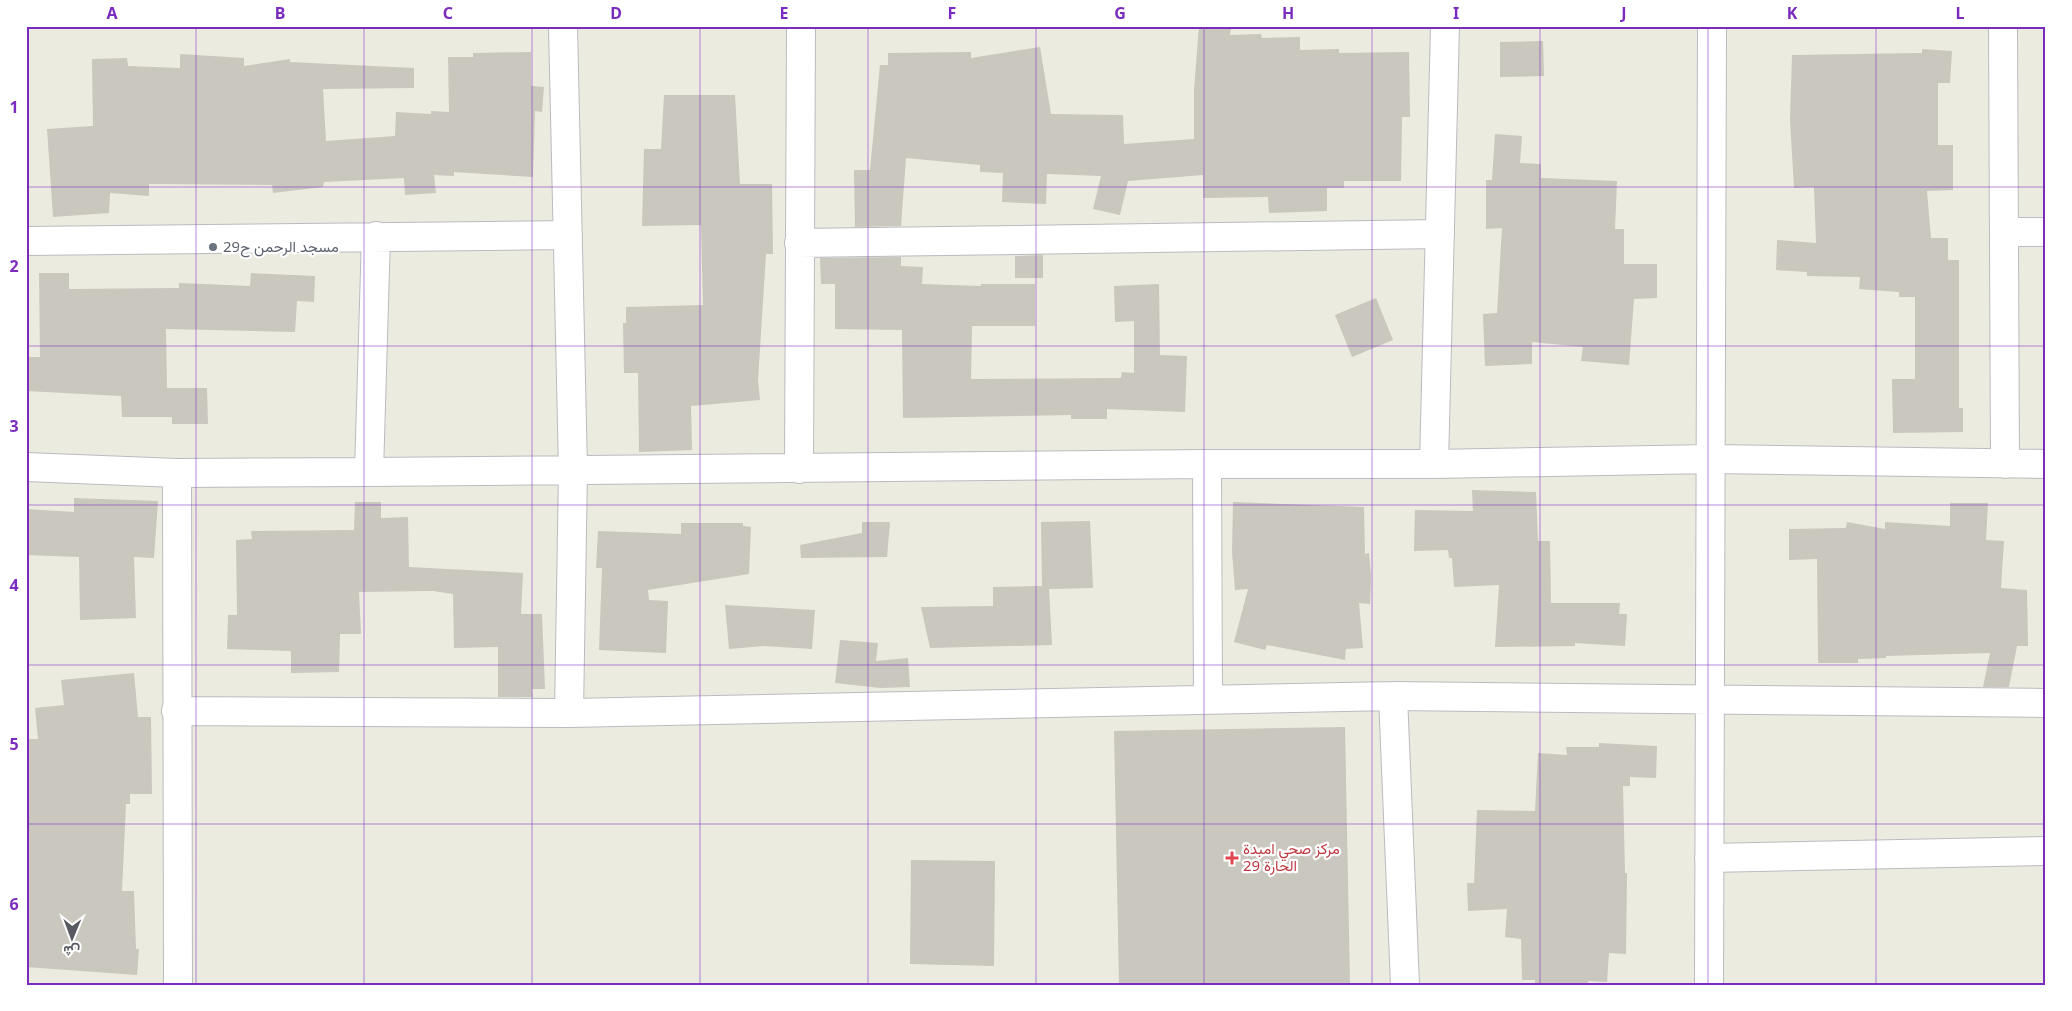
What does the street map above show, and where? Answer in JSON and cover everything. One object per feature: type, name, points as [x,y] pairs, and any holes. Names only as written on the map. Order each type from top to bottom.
[{"type":"street","points":[[563,26],[573,470],[569,713]]},
{"type":"street","points":[[799,469],[801,26]]},
{"type":"street","points":[[1434,464],[1446,26]]},
{"type":"street","points":[[1709,985],[1712,26]]},
{"type":"street","points":[[2003,26],[2005,464]]},
{"type":"street","points":[[2005,232],[2046,232]]},
{"type":"street","points":[[799,243],[1440,234]]},
{"type":"street","points":[[26,241],[568,235]]},
{"type":"street","points":[[369,472],[376,236]]},
{"type":"street","points":[[26,467],[177,473],[1207,464],[1434,464],[1711,459],[2046,464]]},
{"type":"street","points":[[1207,464],[1208,700]]},
{"type":"street","points":[[177,473],[178,985]]},
{"type":"street","points":[[1393,696],[1404,985]]},
{"type":"street","points":[[176,711],[569,713],[1393,696],[2046,704]]},
{"type":"street","points":[[1710,858],[2046,851]]},
{"type":"building","points":[[1199,26],[1231,28],[1230,35],[1261,34],[1262,38],[1300,37],[1300,50],[1339,49],[1339,53],[1409,52],[1410,117],[1402,117],[1401,181],[1344,181],[1344,188],[1327,188],[1327,211],[1269,213],[1268,197],[1203,198],[1203,175],[1128,181],[1120,215],[1093,209],[1101,176],[1047,174],[1046,204],[1002,202],[1003,173],[980,172],[980,165],[906,158],[901,226],[855,227],[854,170],[870,170],[880,65],[888,65],[888,53],[971,52],[971,58],[1040,47],[1051,114],[1123,115],[1124,144],[1194,139],[1194,90]]},
{"type":"building","points":[[1543,41],[1544,76],[1500,77],[1500,42]]},
{"type":"building","points":[[1922,49],[1952,51],[1950,83],[1938,83],[1938,145],[1953,145],[1953,190],[1927,191],[1931,238],[1948,238],[1948,260],[1959,260],[1959,408],[1963,408],[1963,432],[1893,433],[1892,379],[1915,379],[1915,297],[1899,297],[1899,292],[1859,289],[1860,277],[1807,276],[1807,272],[1776,270],[1777,240],[1816,243],[1814,187],[1794,188],[1790,120],[1792,55],[1922,53]]},
{"type":"building","points":[[531,52],[531,86],[544,87],[542,112],[535,111],[533,177],[454,172],[454,176],[434,175],[436,193],[405,195],[404,178],[324,182],[323,187],[273,193],[272,185],[149,184],[149,196],[110,193],[109,213],[53,217],[47,129],[93,126],[92,59],[127,58],[128,66],[180,68],[180,54],[244,58],[244,66],[290,59],[290,62],[414,68],[414,88],[323,89],[326,141],[395,136],[396,112],[431,114],[431,111],[449,112],[448,57],[473,57],[473,53]]},
{"type":"building","points":[[664,95],[735,95],[740,184],[772,184],[773,254],[766,254],[758,380],[760,400],[691,406],[692,450],[639,452],[638,373],[624,373],[623,323],[626,323],[626,307],[703,305],[701,225],[642,226],[644,149],[661,149]]},
{"type":"building","points":[[1495,134],[1522,136],[1520,163],[1541,164],[1541,178],[1617,181],[1615,229],[1624,229],[1624,264],[1657,264],[1657,298],[1634,299],[1629,365],[1581,361],[1583,347],[1532,342],[1532,364],[1485,366],[1483,314],[1497,313],[1502,228],[1486,229],[1486,180],[1492,180]]},
{"type":"building","points":[[1043,255],[1043,278],[1015,278],[1015,256]]},
{"type":"building","points":[[901,257],[901,266],[923,267],[922,284],[981,286],[981,284],[1035,284],[1035,326],[972,326],[971,379],[1121,378],[1122,372],[1134,373],[1134,321],[1115,322],[1114,286],[1159,284],[1160,355],[1187,356],[1185,412],[1107,409],[1107,419],[1071,419],[1071,415],[903,418],[902,330],[835,329],[835,284],[821,284],[820,258]]},
{"type":"building","points":[[39,273],[69,273],[69,289],[179,288],[179,283],[250,286],[251,273],[315,276],[314,302],[297,301],[295,332],[166,329],[167,388],[207,388],[208,424],[172,424],[172,417],[122,417],[121,396],[26,391],[26,357],[40,357]]},
{"type":"building","points":[[1376,298],[1393,340],[1352,357],[1335,315]]},
{"type":"building","points":[[1472,490],[1536,492],[1538,541],[1550,541],[1551,603],[1620,603],[1619,614],[1627,614],[1625,646],[1575,643],[1575,646],[1495,647],[1499,585],[1454,587],[1452,558],[1449,558],[1448,550],[1414,551],[1415,510],[1473,511]]},
{"type":"building","points":[[74,498],[158,501],[154,558],[134,557],[136,618],[80,620],[79,557],[26,555],[26,509],[74,512]]},
{"type":"building","points":[[355,502],[381,502],[381,518],[408,517],[409,567],[523,573],[521,614],[542,614],[545,689],[532,689],[533,697],[498,697],[498,647],[454,648],[453,594],[433,591],[359,592],[361,634],[340,634],[339,672],[291,673],[291,651],[227,649],[228,615],[237,615],[236,540],[252,539],[251,531],[354,530]]},
{"type":"building","points":[[1233,502],[1364,507],[1365,554],[1369,553],[1371,577],[1370,604],[1359,603],[1363,648],[1346,649],[1345,660],[1267,645],[1265,650],[1234,642],[1248,589],[1235,590],[1232,552]]},
{"type":"building","points":[[1950,503],[1988,503],[1986,540],[2004,541],[2001,588],[2027,590],[2028,646],[2017,646],[2009,687],[1983,687],[1990,653],[1886,656],[1886,658],[1858,659],[1858,663],[1818,663],[1817,559],[1789,560],[1789,529],[1846,528],[1847,522],[1885,529],[1885,522],[1950,526]]},
{"type":"building","points":[[1090,521],[1093,588],[1049,589],[1052,645],[930,648],[921,607],[993,606],[993,587],[1042,586],[1041,522]]},
{"type":"building","points":[[862,522],[890,522],[887,557],[801,558],[800,545],[862,533]]},
{"type":"building","points":[[681,523],[743,523],[743,526],[751,527],[749,574],[648,590],[649,600],[668,601],[666,653],[599,650],[602,568],[596,568],[598,531],[681,534]]},
{"type":"building","points":[[725,605],[815,610],[812,649],[764,646],[729,649]]},
{"type":"building","points":[[840,640],[878,643],[876,661],[908,658],[910,687],[881,688],[835,683]]},
{"type":"building","points":[[134,673],[138,717],[151,717],[152,794],[130,794],[130,804],[126,804],[122,891],[134,891],[136,949],[139,949],[137,975],[26,967],[26,739],[38,739],[35,708],[64,705],[61,680]]},
{"type":"building","name":"مركز صحي امبدة الحارة 29","points":[[1345,727],[1350,984],[1119,985],[1114,731]]},
{"type":"building","points":[[1599,743],[1657,746],[1656,778],[1630,777],[1630,786],[1623,786],[1625,873],[1627,873],[1626,954],[1609,953],[1607,982],[1588,981],[1588,985],[1535,985],[1535,980],[1522,980],[1521,939],[1505,937],[1507,909],[1468,911],[1467,883],[1474,883],[1477,810],[1535,811],[1538,753],[1567,755],[1566,747],[1599,747]]},
{"type":"building","points":[[911,860],[995,861],[994,966],[910,964]]},
{"type":"place","name":"مسجد الرحمن ح29","points":[[213,247]]},
{"type":"place","name":"مركز صحي امبدة الحارة 29","points":[[1232,858]]}]
